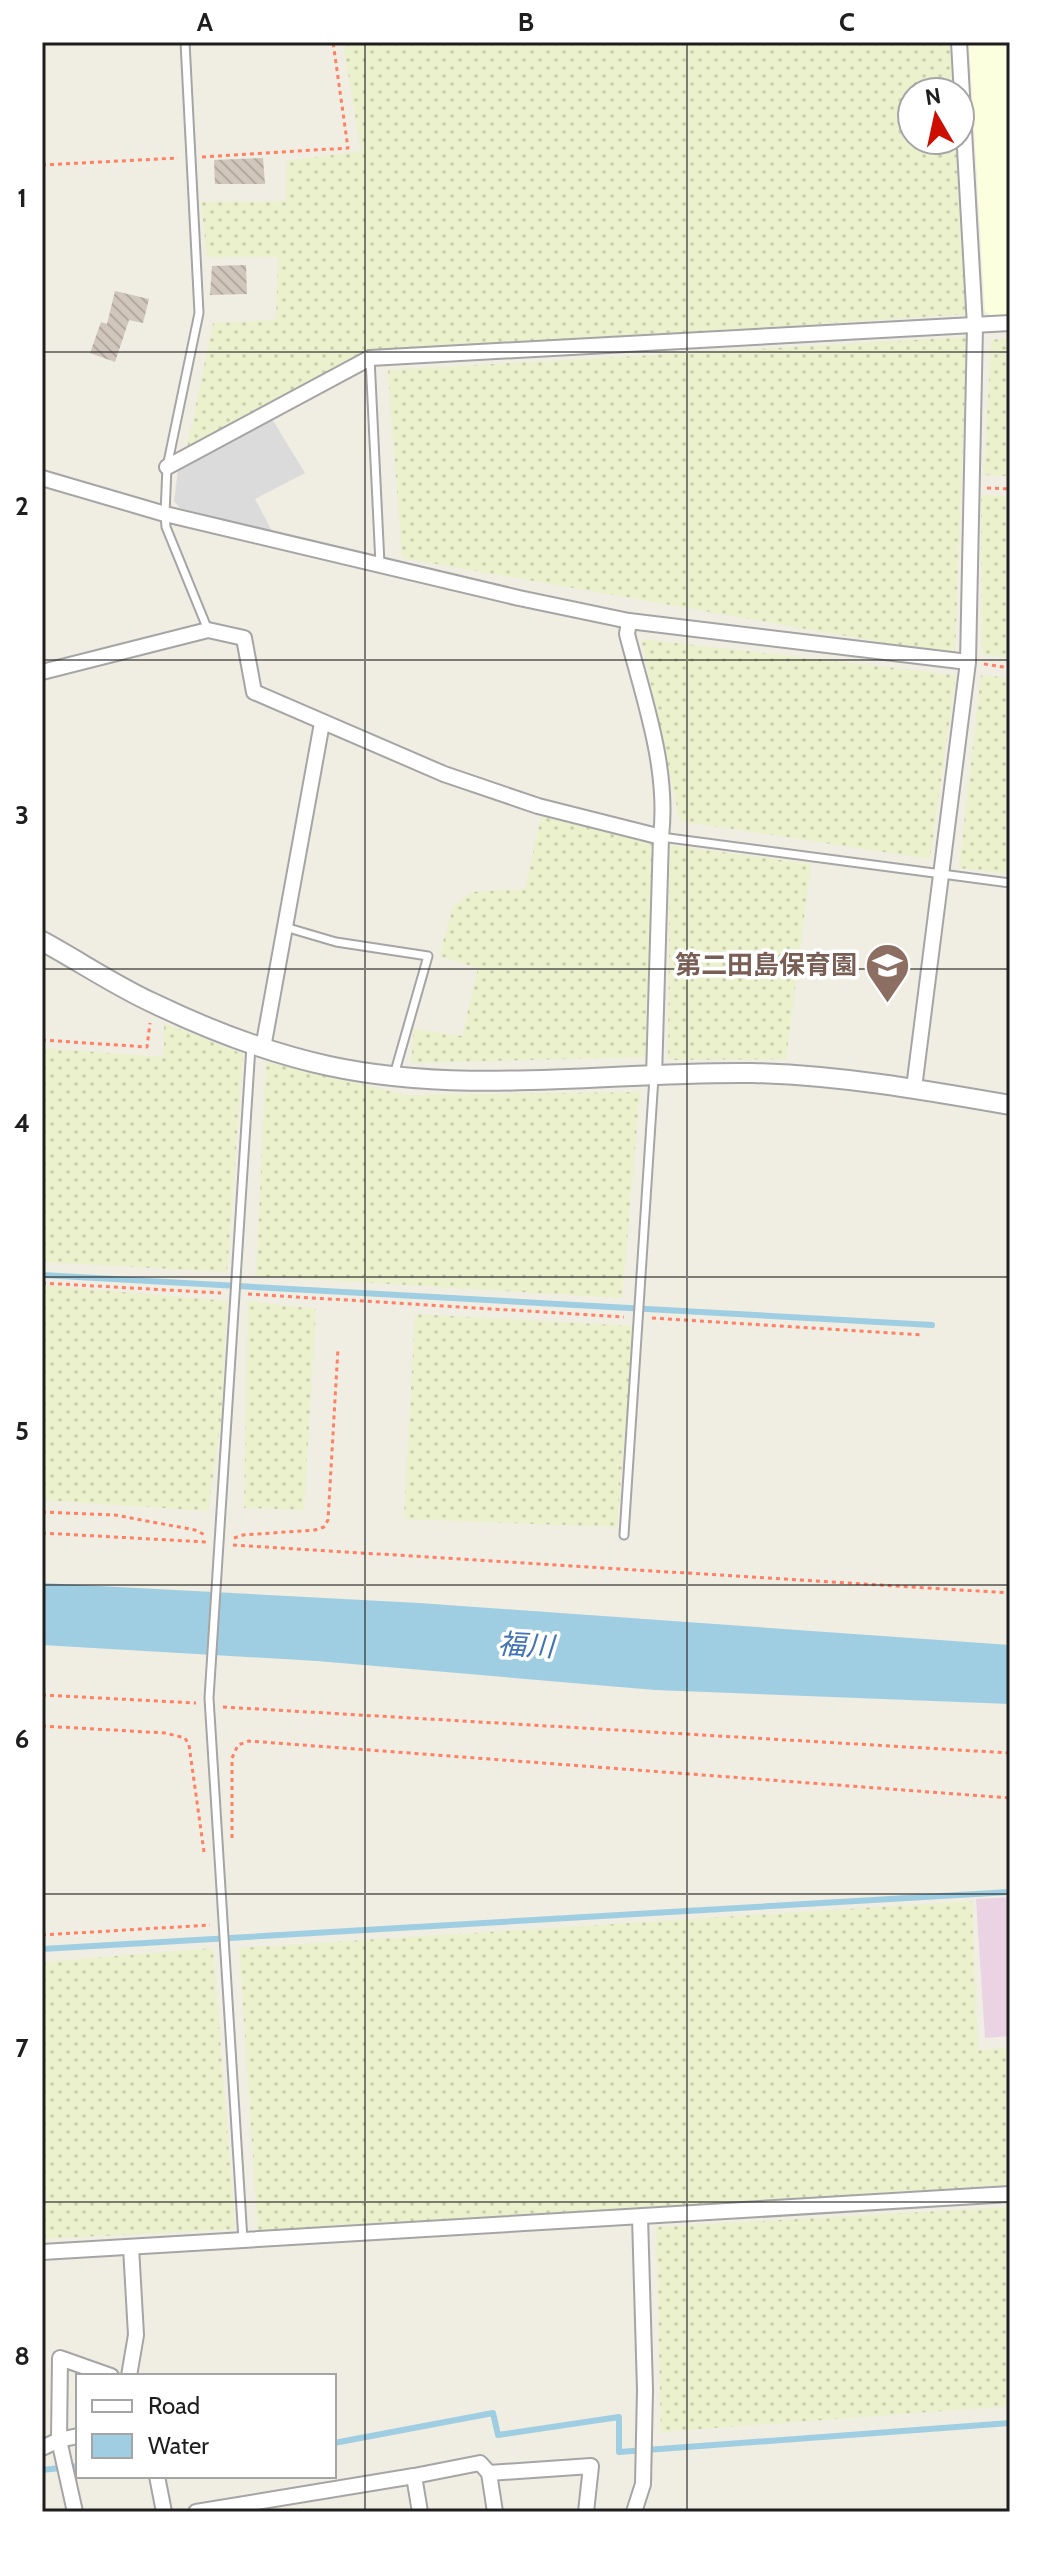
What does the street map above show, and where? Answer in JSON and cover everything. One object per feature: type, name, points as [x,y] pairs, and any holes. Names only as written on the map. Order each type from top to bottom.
[{"type":"street","points":[[914,1088],[968,662],[975,326],[959,42]]},
{"type":"street","points":[[167,467],[370,358],[1010,323]]},
{"type":"street","points":[[42,478],[165,514],[629,621],[968,662]]},
{"type":"street","points":[[629,621],[627,634],[663,778],[654,1077]]},
{"type":"street","points":[[42,672],[208,630],[244,638],[254,692],[444,774],[538,806],[661,837]]},
{"type":"street","points":[[257,1046],[285,927],[322,723]]},
{"type":"street","points":[[42,941],[152,1003],[257,1046],[330,1066],[441,1080],[749,1073],[803,1075],[914,1088],[1010,1105]]},
{"type":"street","points":[[42,2252],[1010,2194]]},
{"type":"street","points":[[634,2512],[643,2484],[645,2406],[640,2217]]},
{"type":"street","points":[[129,2374],[136,2335],[131,2247]]},
{"type":"street","points":[[75,2512],[59,2440],[60,2358],[105,2374]]},
{"type":"street","points":[[42,2448],[76,2436]]},
{"type":"street","points":[[196,2512],[480,2463],[489,2473],[495,2512]]},
{"type":"street","points":[[489,2473],[591,2466],[586,2512]]},
{"type":"street","points":[[414,2476],[420,2512]]},
{"type":"street","points":[[157,2478],[164,2512]]},
{"type":"lane","points":[[185,42],[199,313],[167,467],[165,514],[166,527],[208,630]]},
{"type":"lane","points":[[370,358],[380,566]]},
{"type":"lane","points":[[661,837],[1010,883]]},
{"type":"lane","points":[[285,927],[336,942],[428,956],[394,1075]]},
{"type":"lane","points":[[243,2241],[209,1701],[235,1293],[257,1046]]},
{"type":"lane","points":[[624,1535],[654,1077]]},
{"type":"path","points":[[333,42],[348,148]]},
{"type":"path","points":[[972,488],[1010,489]]},
{"type":"path","points":[[968,662],[1010,668]]},
{"type":"path","points":[[42,1040],[147,1047],[152,1003]]},
{"type":"path","points":[[42,1283],[923,1335]]},
{"type":"path","points":[[42,1512],[115,1515],[195,1530],[220,1546],[243,1535],[324,1527],[328,1520],[338,1348]]},
{"type":"path","points":[[42,1533],[210,1542]]},
{"type":"path","points":[[230,1544],[1010,1593]]},
{"type":"path","points":[[42,1695],[209,1701],[418,1720],[1010,1753]]},
{"type":"path","points":[[42,1726],[165,1733],[185,1738],[189,1745],[205,1854],[218,1861],[233,1851],[232,1758],[238,1745],[249,1741],[1010,1798]]},
{"type":"path","points":[[42,1935],[222,1925]]},
{"type":"shaded area","points":[[343,42],[955,42],[957,76],[896,76],[896,156],[961,156],[970,314],[373,353],[187,448],[213,323],[276,320],[278,257],[207,257],[201,202],[286,201],[287,161],[361,151]]},
{"type":"shaded area","points":[[969,42],[1010,42],[1010,315],[992,316],[985,312],[976,156],[976,76],[971,76]]},
{"type":"shaded area","points":[[967,337],[955,655],[402,558],[388,370]]},
{"type":"shaded area","points":[[1010,338],[1010,476],[984,475],[991,340]]},
{"type":"shaded area","points":[[272,419],[305,473],[255,499],[272,531],[180,508],[174,501],[178,470]]},
{"type":"shaded area","points":[[981,495],[1010,496],[1010,658],[982,654]]},
{"type":"shaded area","points":[[641,639],[956,675],[930,859],[680,821]]},
{"type":"shaded area","points":[[981,675],[1010,678],[1010,874],[959,868]]},
{"type":"shaded area","points":[[542,812],[655,844],[649,1057],[411,1063],[414,1029],[462,1036],[478,968],[439,956],[453,907],[472,892],[525,889]]},
{"type":"shaded area","points":[[670,845],[811,864],[786,1059],[668,1060]]},
{"type":"shaded area","points":[[164,1023],[243,1054],[227,1272],[42,1262],[42,1048],[164,1057]]},
{"type":"shaded area","points":[[266,1062],[407,1095],[640,1092],[622,1298],[256,1276]]},
{"type":"shaded area","points":[[42,1285],[227,1301],[222,1414],[208,1511],[42,1500]]},
{"type":"shaded area","points":[[248,1301],[316,1309],[304,1510],[244,1508]]},
{"type":"shaded area","points":[[415,1314],[634,1326],[617,1527],[404,1519]]},
{"type":"shaded area","points":[[1010,1897],[1010,2036],[985,2038],[976,1899]]},
{"type":"shaded area","points":[[972,1901],[978,2050],[1010,2048],[1010,2185],[258,2233],[239,1948]]},
{"type":"shaded area","points":[[213,1948],[235,2229],[42,2239],[42,1962]]},
{"type":"shaded area","points":[[1010,2207],[1010,2406],[661,2432],[656,2227]]},
{"type":"water","name":"福川","points":[[42,1583],[419,1603],[1010,1645],[1010,1704],[655,1690],[317,1661],[42,1645]]},
{"type":"building","points":[[263,158],[265,184],[215,184],[214,160]]},
{"type":"building","points":[[246,265],[247,294],[210,295],[212,266]]},
{"type":"building","points":[[115,291],[149,299],[143,323],[129,320],[115,362],[90,353],[101,322],[107,324]]},
{"type":"waterway","points":[[42,1275],[932,1325]]},
{"type":"waterway","points":[[42,1949],[1010,1892]]},
{"type":"waterway","points":[[336,2443],[493,2413],[498,2435],[619,2417],[619,2452],[1010,2423]]},
{"type":"waterway","points":[[42,2470],[76,2466]]},
{"type":"place","name":"第二田島保育園","points":[[888,1004]]}]
